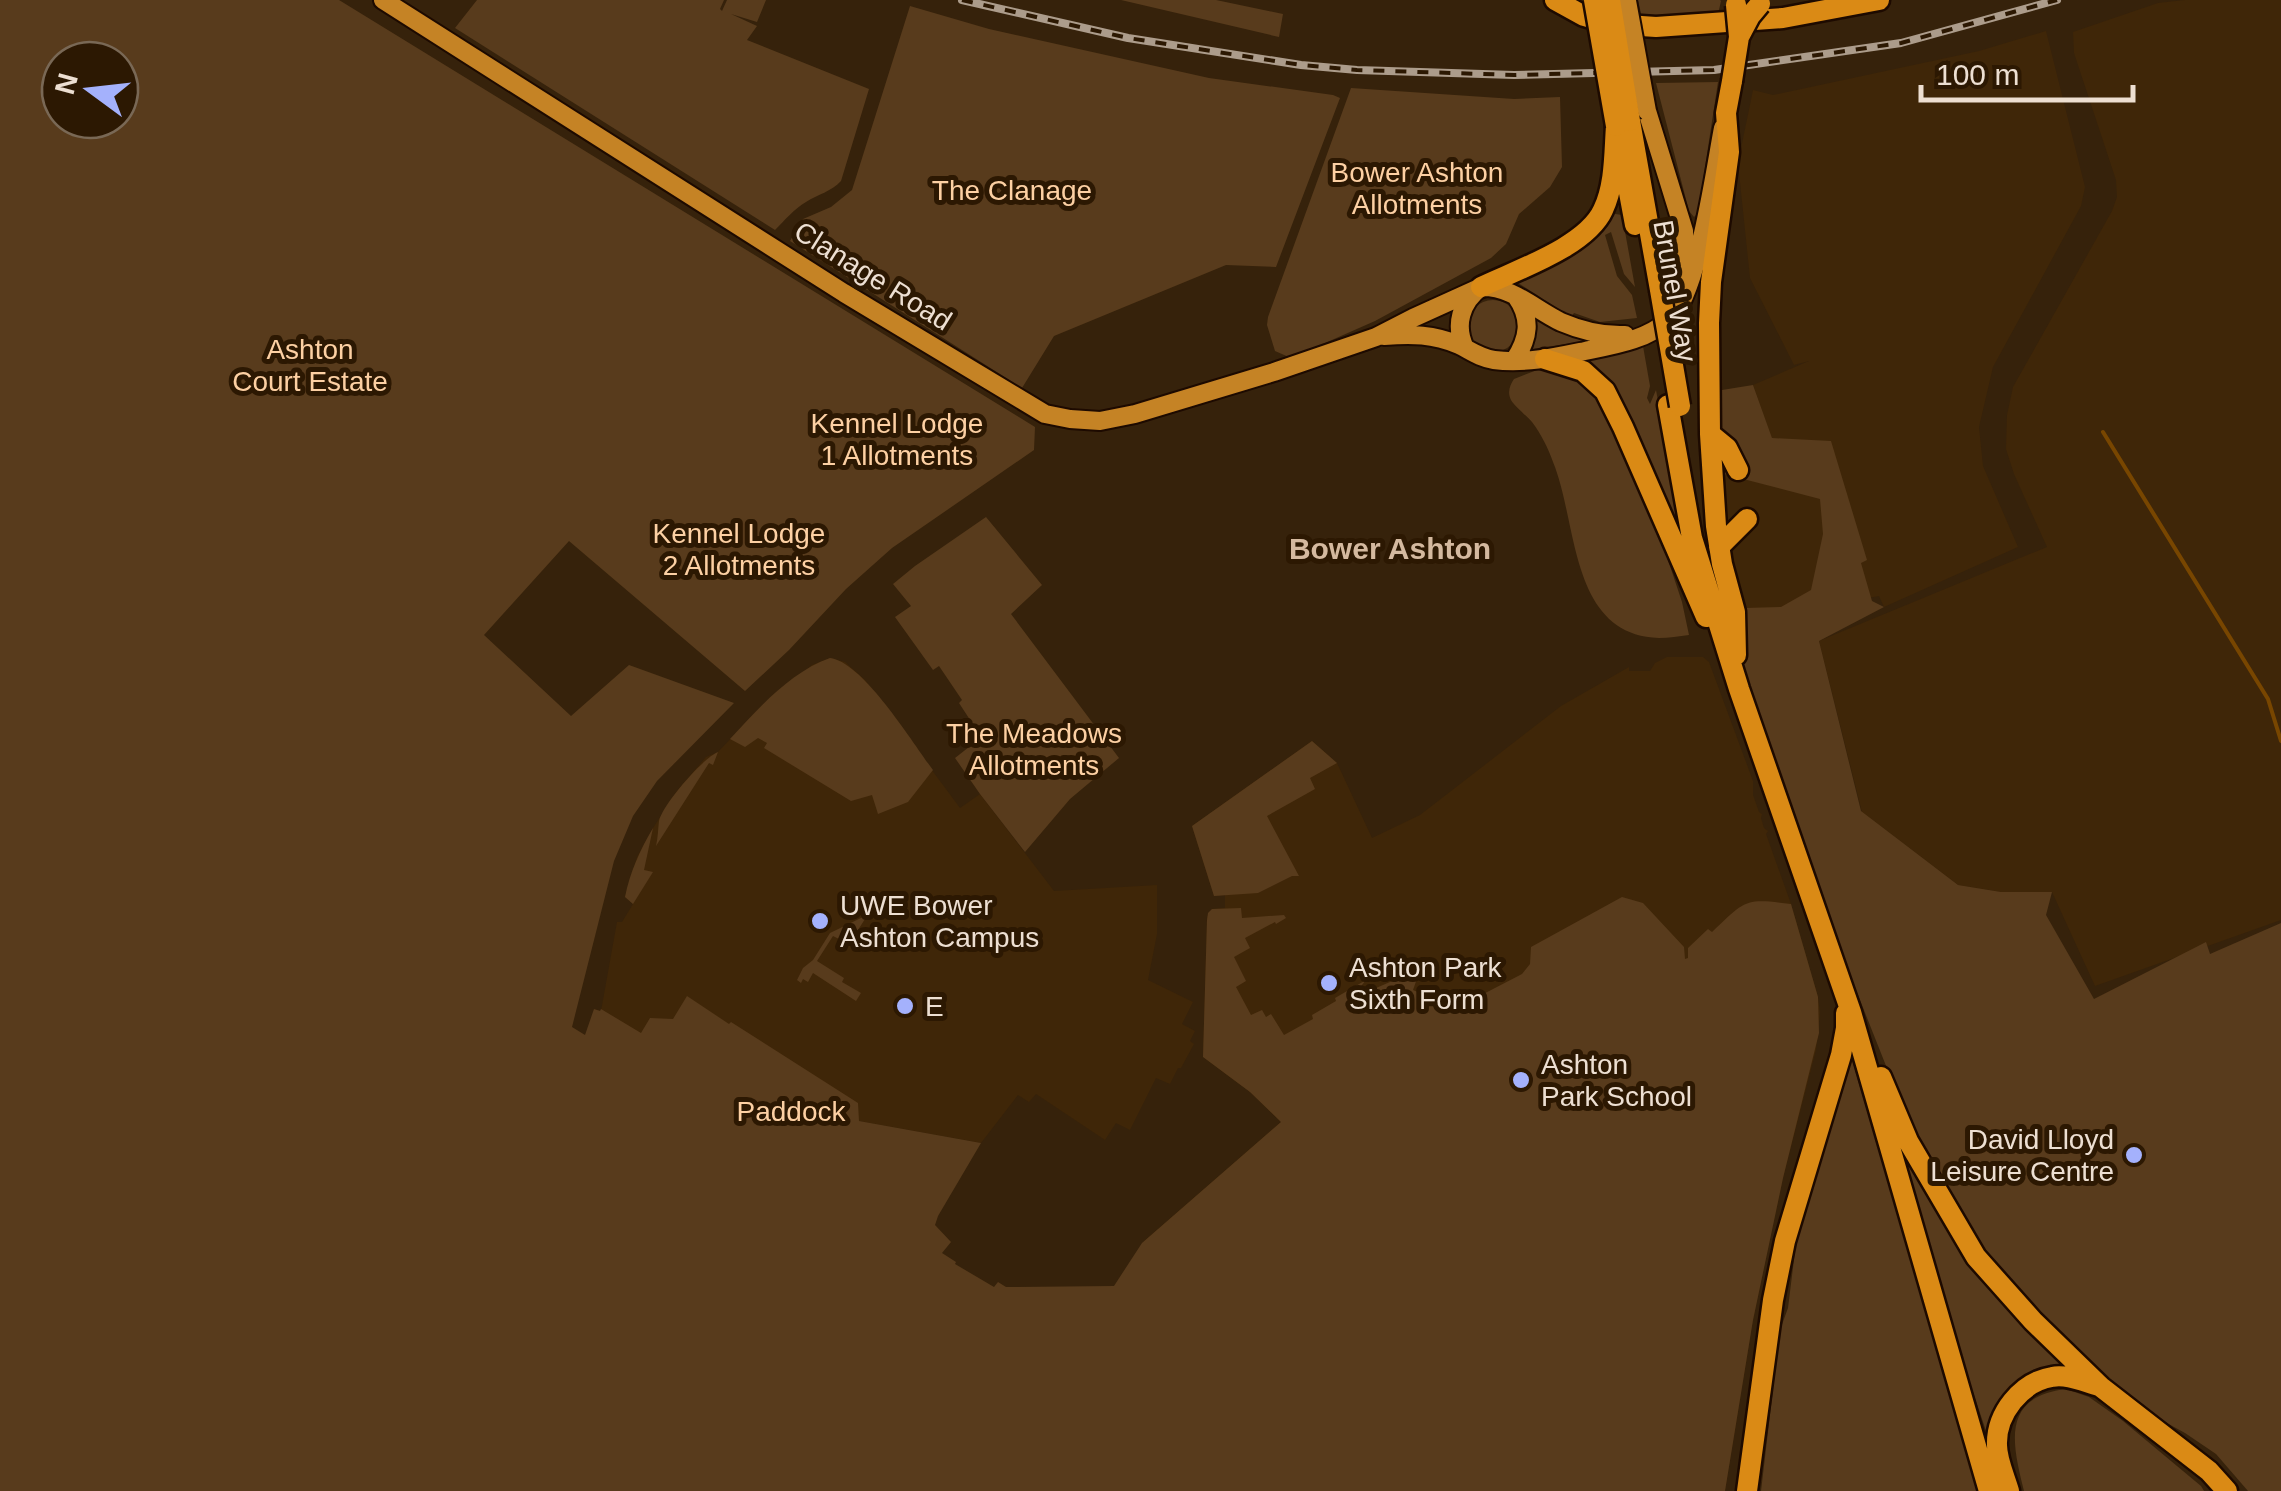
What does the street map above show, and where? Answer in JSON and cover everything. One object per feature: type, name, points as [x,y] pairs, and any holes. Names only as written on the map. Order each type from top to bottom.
[{"type":"highway","points":[[1555,0],[1584,16],[1612,24],[1656,27],[1784,18],[1879,0]]},
{"type":"highway","name":"Brunel Way","points":[[1594,0],[1631,119]]},
{"type":"highway","name":"Brunel Way","points":[[1621,0],[1631,119],[1653,291],[1692,538],[1737,683],[1852,1012]]},
{"type":"highway","points":[[1736,2],[1739,37],[1726,113],[1728,152],[1710,296],[1710,434],[1719,547],[1735,612],[1737,683]]},
{"type":"highway","points":[[1739,37],[1762,2]]},
{"type":"highway","points":[[1479,288],[1577,239],[1594,224],[1606,206],[1631,119]]},
{"type":"highway","points":[[1545,359],[1583,371],[1605,391],[1737,683]]},
{"type":"highway","points":[[1710,434],[1727,448],[1738,470]]},
{"type":"highway","points":[[1719,547],[1746,518]]},
{"type":"highway","points":[[1747,1491],[1773,1300],[1785,1241],[1841,1055],[1846,1028],[1844,990]]},
{"type":"highway","points":[[1852,1012],[1908,1141],[1976,1257],[2100,1387],[2209,1471],[2227,1491]]},
{"type":"highway","points":[[1852,1012],[1989,1491]]},
{"type":"highway","points":[[2009,1491],[1997,1445],[2002,1418],[2014,1398],[2031,1384],[2053,1377],[2100,1387]]},
{"type":"main road","name":"Clanage Road","points":[[382,0],[1045,414],[1114,420],[1376,337],[1479,288]]},
{"type":"main road","points":[[1646,333],[1608,336],[1590,332],[1561,321],[1504,289],[1479,288],[1464,305],[1459,322],[1465,348],[1490,360],[1545,359],[1626,343],[1660,327],[1674,316],[1694,272],[1726,113]]},
{"type":"main road","points":[[1631,119],[1684,232],[1684,297]]},
{"type":"main road","points":[[1514,360],[1528,326],[1516,296]]},
{"type":"main road","name":"Clanage Road","points":[[1376,337],[1425,334],[1465,348]]},
{"type":"shaded area","points":[[2281,0],[2281,920],[2095,986],[2052,892],[2001,892],[1958,885],[1862,812],[1819,641],[2047,547],[2006,449],[2007,415],[2013,387],[2117,197],[2116,180],[2074,53],[2073,32],[2158,3]]},
{"type":"shaded area","points":[[2046,31],[2085,187],[2081,206],[1993,367],[1979,427],[1983,466],[2018,547],[1884,607],[1879,596],[1748,620],[1729,542],[1720,473],[1779,459],[1753,385],[1809,361],[1794,365],[1750,278],[1738,163],[1753,90],[1773,95],[1979,51]]},
{"type":"shaded area","name":"Ashton Park School","points":[[1667,657],[1703,657],[1709,662],[1753,781],[1753,795],[1791,904],[1820,1013],[1816,1050],[1783,1178],[1753,1320],[1725,1491],[1142,1243],[1281,1122],[1250,1092],[1203,1057],[1207,917],[1212,909],[1225,908],[1225,895],[1214,896],[1192,826],[1312,741],[1337,763],[1372,838],[1420,815],[1561,706],[1629,667],[1629,671],[1650,671]]},
{"type":"shaded area","name":"UWE Bower Ashton Campus","points":[[830,658],[845,662],[865,680],[960,808],[980,794],[1054,891],[1157,885],[1157,934],[1148,980],[1193,1002],[1182,1024],[1195,1031],[1190,1041],[1194,1044],[1170,1084],[1156,1078],[1130,1130],[1116,1123],[1105,1140],[1036,1094],[1029,1102],[1018,1095],[981,1143],[859,1121],[838,1161],[594,1009],[601,1011],[617,922],[622,922],[633,904],[625,897],[637,857],[677,791],[706,757],[718,752],[758,710],[812,665]]},
{"type":"green space","name":"Ashton Court Estate","points":[[0,0],[339,0],[1035,427],[1034,450],[892,548],[745,691],[569,541],[484,635],[571,716],[629,665],[734,703],[657,781],[633,816],[614,861],[572,1027],[585,1035],[594,1009],[601,1009],[641,1033],[650,1018],[673,1019],[687,996],[858,1103],[859,1121],[981,1143],[935,1225],[951,1242],[942,1253],[994,1287],[998,1282],[1006,1287],[1114,1286],[1142,1243],[1281,1122],[1250,1092],[1203,1057],[1207,920],[1212,909],[1241,908],[1242,918],[1286,918],[1245,938],[1250,948],[1234,957],[1246,981],[1236,987],[1251,1015],[1262,1010],[1266,1017],[1271,1014],[1284,1035],[1366,980],[1358,990],[1360,995],[1413,972],[1419,973],[1413,990],[1443,1003],[1466,1003],[1522,974],[1530,964],[1531,947],[1622,897],[1643,903],[1684,947],[1685,959],[1688,948],[1708,929],[1712,932],[1747,904],[1791,904],[1818,997],[1819,1033],[1753,1320],[1725,1491],[0,1491]]},
{"type":"green space","points":[[477,0],[724,0],[722,11],[727,0],[766,0],[757,22],[731,14],[757,26],[747,40],[869,89],[841,181],[802,205],[775,230],[455,28]]},
{"type":"green space","points":[[1121,0],[1216,0],[1283,14],[1279,37]]},
{"type":"green space","points":[[1638,0],[1721,1],[1718,14],[1642,18]]},
{"type":"green space","name":"The Clanage","points":[[910,6],[989,29],[1209,78],[1340,98],[1276,267],[1226,265],[1054,336],[1022,388],[790,241],[803,219],[831,207],[852,190]]},
{"type":"green space","points":[[1718,82],[1698,213],[1694,217],[1689,211],[1656,83]]},
{"type":"green space","name":"Bower Ashton Allotments","points":[[1351,88],[1514,99],[1560,97],[1562,167],[1550,187],[1519,214],[1506,244],[1491,258],[1375,321],[1291,358],[1275,351],[1268,317]]},
{"type":"green space","points":[[1609,213],[1622,215],[1635,287],[1624,274],[1611,232],[1605,235],[1617,276],[1632,295],[1637,318],[1600,322],[1574,313],[1571,317],[1515,281]]},
{"type":"green space","points":[[1493,300],[1512,307],[1519,326],[1512,345],[1493,352],[1474,345],[1467,326],[1474,307]]},
{"type":"green space","points":[[1533,312],[1586,336],[1586,341],[1533,349]]},
{"type":"green space","points":[[1643,346],[1650,386],[1647,398],[1650,404],[1656,390],[1685,548],[1578,360]]},
{"type":"green space","points":[[1537,370],[1580,380],[1603,403],[1652,512],[1689,635],[1659,638],[1630,632],[1608,618],[1593,597],[1549,452],[1532,422],[1510,397],[1514,379]]},
{"type":"green space","points":[[1753,385],[1772,438],[1831,441],[1867,560],[1861,563],[1872,601],[1884,607],[1819,641],[1861,811],[1958,885],[2001,892],[2052,892],[2046,915],[2094,999],[2206,942],[2210,954],[2281,923],[2281,1491],[2248,1491],[2216,1454],[2143,1410],[2030,1307],[1974,1242],[1915,1139],[1814,884],[1739,665],[1745,608],[1781,607],[1811,590],[1823,534],[1820,499],[1720,473],[1722,390]]},
{"type":"green space","name":"The Meadows Allotments","points":[[986,517],[1042,585],[1011,614],[1119,758],[1070,799],[1025,852],[955,758],[969,747],[963,739],[976,729],[959,703],[962,700],[939,666],[933,670],[895,617],[911,606],[893,584]]},
{"type":"green space","points":[[830,658],[857,673],[872,688],[933,770],[908,802],[878,814],[872,795],[851,801],[764,748],[767,743],[758,738],[745,747],[730,739],[788,682]]},
{"type":"green space","points":[[1312,741],[1337,763],[1310,778],[1315,789],[1267,816],[1299,876],[1258,893],[1214,896],[1192,826]]},
{"type":"green space","points":[[718,752],[656,846],[659,821],[675,793]]},
{"type":"green space","points":[[653,828],[644,870],[653,872],[633,904],[625,897],[627,888]]},
{"type":"green space","points":[[863,917],[849,944],[833,936],[817,961],[861,993],[856,1001],[813,973],[808,982],[797,980],[830,933]]},
{"type":"green space","points":[[1852,1060],[1979,1491],[1761,1491],[1780,1330],[1788,1308],[1798,1227]]},
{"type":"green space","points":[[1891,1112],[1911,1156],[2069,1367],[2045,1367],[2013,1384],[1998,1402],[1988,1437],[1967,1374]]},
{"type":"green space","points":[[2066,1389],[2089,1397],[2123,1421],[2204,1491],[2024,1491],[2015,1440],[2021,1412],[2045,1394]]},
{"type":"waterway","points":[[2103,432],[2268,699],[2281,741]]},
{"type":"railway","points":[[962,0],[1128,38],[1301,65],[1514,75],[1714,70],[1901,43],[2057,0]]},
{"type":"place","name":"UWE Bower Ashton Campus","points":[[820,921]]},
{"type":"place","name":"Ashton Park Sixth Form","points":[[1329,983]]},
{"type":"place","name":"E","points":[[905,1006]]},
{"type":"place","name":"Ashton Park School","points":[[1521,1080]]},
{"type":"place","name":"David Lloyd Leisure Centre","points":[[2134,1155]]},
{"type":"district","name":"Bower Ashton","points":[[1390,548]]},
{"type":"park label","name":"Kennel Lodge 1 Allotments","points":[[897,439]]},
{"type":"park label","name":"Kennel Lodge 2 Allotments","points":[[739,549]]},
{"type":"park label","name":"Paddock","points":[[791,1111]]}]
